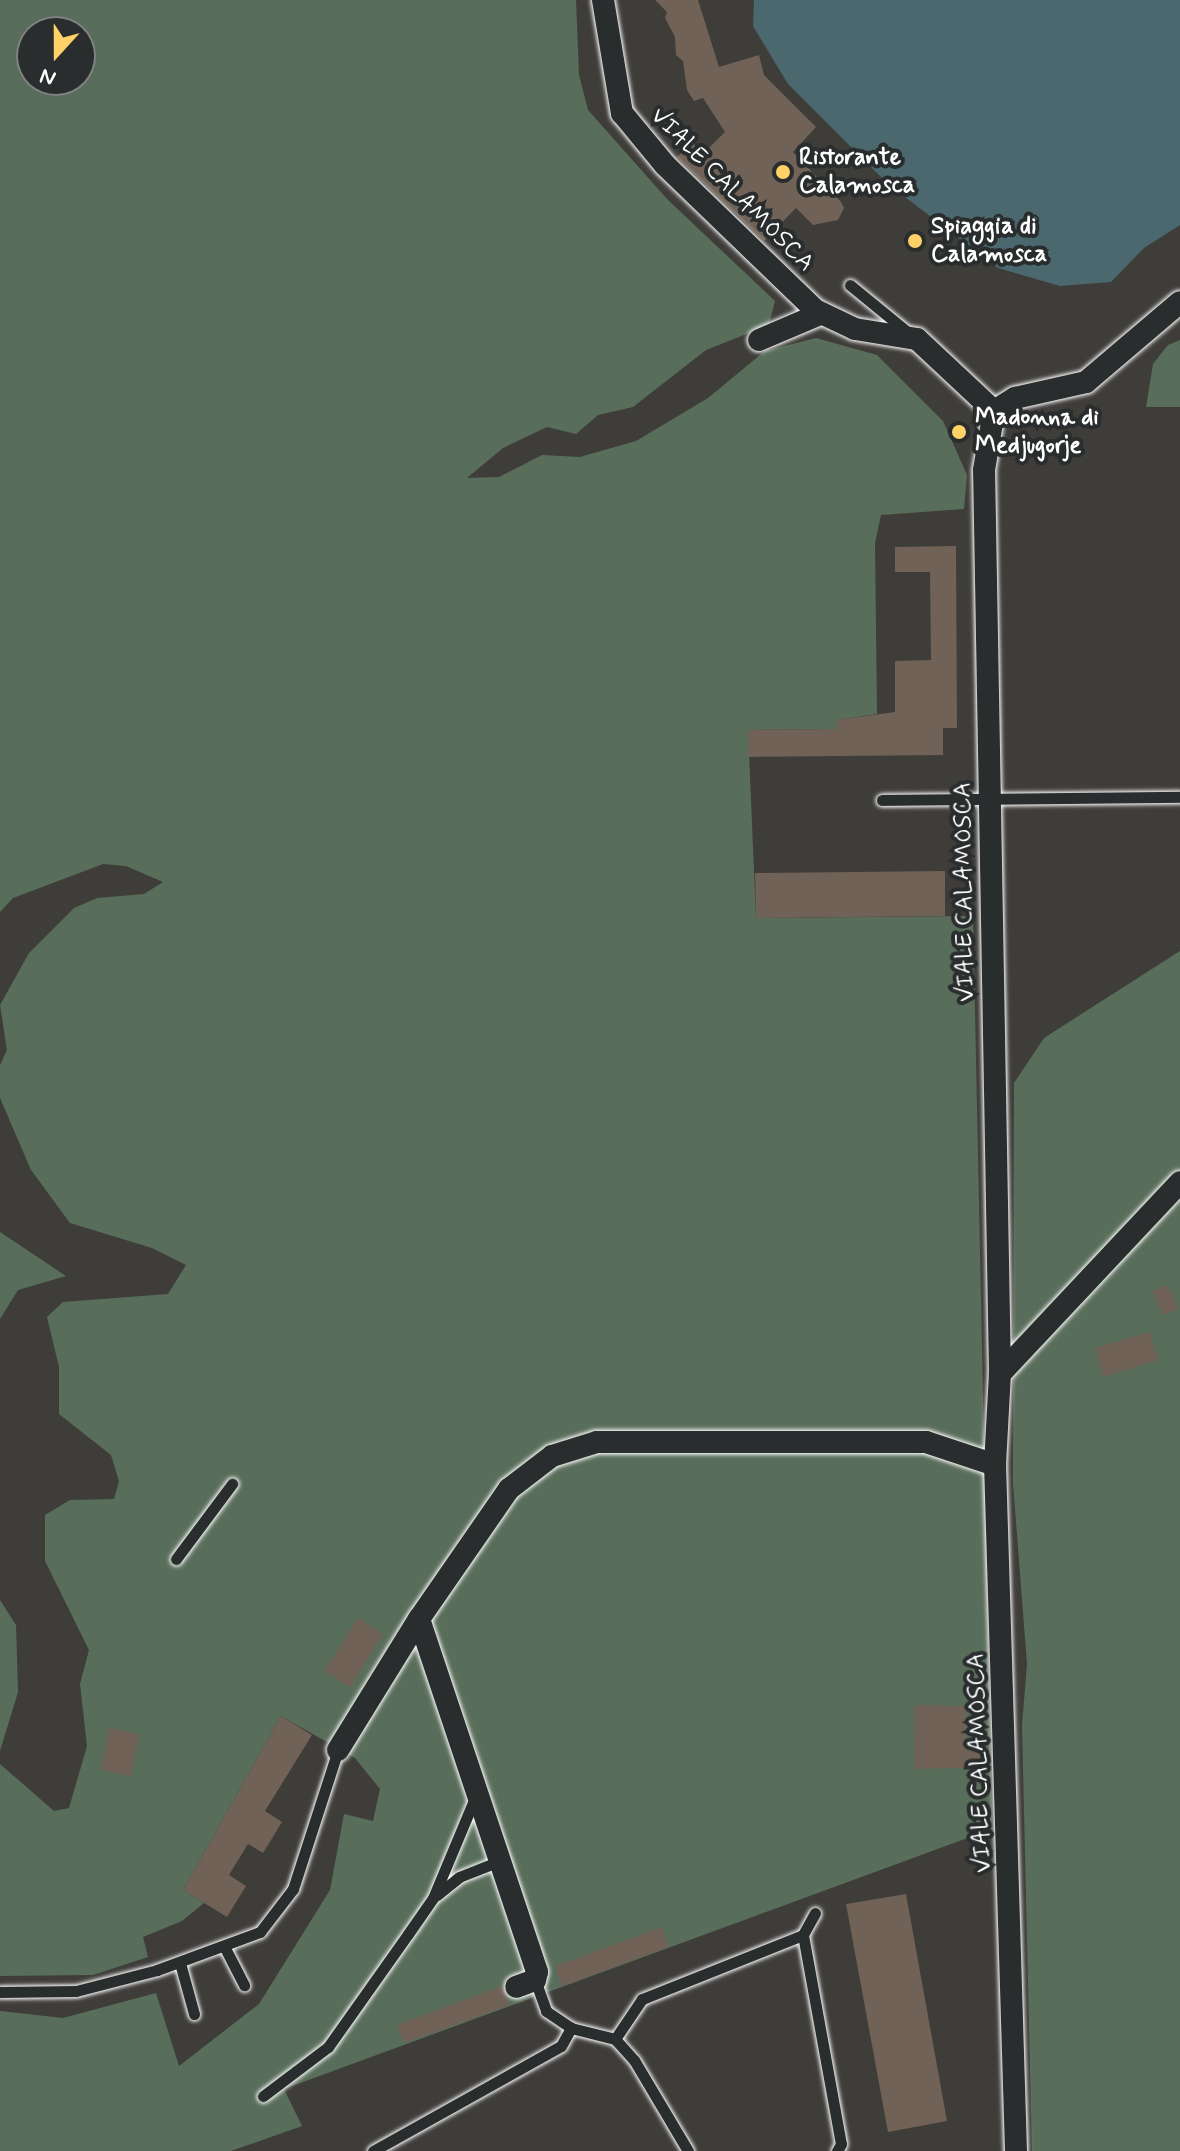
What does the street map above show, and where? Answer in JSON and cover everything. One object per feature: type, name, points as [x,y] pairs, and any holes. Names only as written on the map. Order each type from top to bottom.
[{"type":"street","name":"VIALE CALAMOSCA","points":[[603,0],[622,113],[665,165],[820,314],[855,329],[917,339]]},
{"type":"street","points":[[917,339],[994,411],[1015,398],[1086,382],[1180,302]]},
{"type":"street","points":[[759,340],[820,314]]},
{"type":"street","name":"VIALE CALAMOSCA","points":[[994,411],[984,470],[1000,1374],[995,1465],[1016,2151]]},
{"type":"street","points":[[1000,1374],[1180,1182]]},
{"type":"street","points":[[338,1750],[419,1619],[509,1489],[529,1471],[573,1448],[597,1442],[926,1442],[995,1465]]},
{"type":"street","points":[[419,1619],[537,1972],[525,1984]]},
{"type":"lane","points":[[850,285],[917,339]]},
{"type":"lane","points":[[882,800],[1180,797]]},
{"type":"lane","points":[[176,1559],[232,1484]]},
{"type":"lane","points":[[0,1992],[76,1991],[180,1963],[260,1932],[293,1889],[338,1750]]},
{"type":"lane","points":[[263,2096],[328,2047],[433,1898],[478,1789]]},
{"type":"lane","points":[[433,1898],[459,1877],[502,1860]]},
{"type":"lane","points":[[815,1913],[803,1935],[841,2144],[837,2151]]},
{"type":"lane","points":[[615,2039],[642,1999],[803,1935]]},
{"type":"lane","points":[[225,1948],[244,1985]]},
{"type":"lane","points":[[180,1963],[194,2014]]},
{"type":"lane","points":[[525,1984],[546,2011],[571,2028],[615,2039],[634,2060],[688,2151]]},
{"type":"lane","points":[[373,2151],[561,2046],[571,2028]]},
{"type":"green space","points":[[0,0],[576,0],[579,75],[588,110],[667,199],[775,301],[769,325],[706,350],[633,407],[598,415],[576,434],[547,427],[503,448],[467,478],[499,477],[542,455],[580,457],[636,441],[708,398],[765,351],[816,338],[877,355],[943,421],[967,475],[964,509],[881,515],[875,543],[877,714],[838,720],[837,729],[748,730],[756,918],[973,916],[992,1829],[284,2089],[302,2126],[231,2151],[0,2151],[0,2011],[63,2018],[156,1993],[179,2066],[259,2004],[330,1890],[344,1814],[373,1821],[380,1789],[355,1758],[281,1716],[183,1890],[204,1903],[182,1921],[143,1937],[148,1957],[93,1975],[0,1976],[0,1764],[54,1811],[69,1808],[87,1746],[80,1684],[89,1650],[45,1561],[45,1515],[70,1500],[114,1499],[119,1481],[111,1455],[59,1414],[59,1367],[47,1317],[63,1302],[168,1294],[186,1265],[152,1248],[70,1223],[31,1170],[0,1098],[0,1065],[7,1050],[0,1005],[29,953],[74,908],[97,898],[144,894],[163,882],[126,866],[103,864],[13,898],[0,912]]},
{"type":"green space","points":[[1180,340],[1180,407],[1146,407],[1153,364],[1168,345]]},
{"type":"green space","points":[[1180,951],[1180,2151],[1032,2151],[1022,1725],[1027,1664],[1013,1483],[1014,1083],[1044,1038]]},
{"type":"green space","points":[[0,1232],[66,1276],[18,1290],[0,1319]]},
{"type":"green space","points":[[0,1600],[16,1625],[18,1692],[0,1751]]},
{"type":"water","points":[[754,0],[1180,0],[1180,225],[1144,248],[1111,282],[1060,286],[998,268],[888,184],[788,84],[753,26]]},
{"type":"building","points":[[655,0],[698,0],[719,67],[759,55],[764,75],[816,127],[793,152],[841,202],[844,208],[838,220],[813,225],[796,208],[764,241],[677,157],[693,142],[704,153],[725,132],[703,98],[694,101],[687,90],[683,61],[676,55],[675,37],[665,18],[667,12]]},
{"type":"building","points":[[956,546],[957,728],[943,728],[943,755],[748,757],[748,730],[837,729],[837,720],[895,712],[895,661],[931,660],[930,572],[895,572],[895,547]]},
{"type":"building","points":[[945,871],[945,916],[756,918],[755,873]]},
{"type":"building","points":[[1168,1285],[1178,1309],[1163,1315],[1153,1291]]},
{"type":"building","points":[[1150,1332],[1158,1360],[1103,1377],[1095,1348]]},
{"type":"building","points":[[358,1618],[383,1634],[350,1687],[324,1671]]},
{"type":"building","points":[[915,1705],[966,1706],[965,1750],[990,1750],[990,1767],[914,1769]]},
{"type":"building","points":[[281,1716],[312,1735],[265,1811],[282,1822],[263,1853],[248,1844],[229,1875],[246,1886],[227,1917],[183,1890]]},
{"type":"building","points":[[109,1728],[139,1734],[131,1776],[101,1770]]},
{"type":"building","points":[[906,1894],[947,2121],[888,2132],[846,1904]]},
{"type":"building","points":[[662,1927],[669,1947],[562,1986],[555,1966]]},
{"type":"building","points":[[502,1986],[510,2005],[404,2043],[397,2025]]},
{"type":"place","name":"Ristorante Calamosca","points":[[783,172]]},
{"type":"place","name":"Spiaggia di Calamosca","points":[[915,241]]},
{"type":"place","name":"Madonna di Medjugorje","points":[[959,432]]}]
